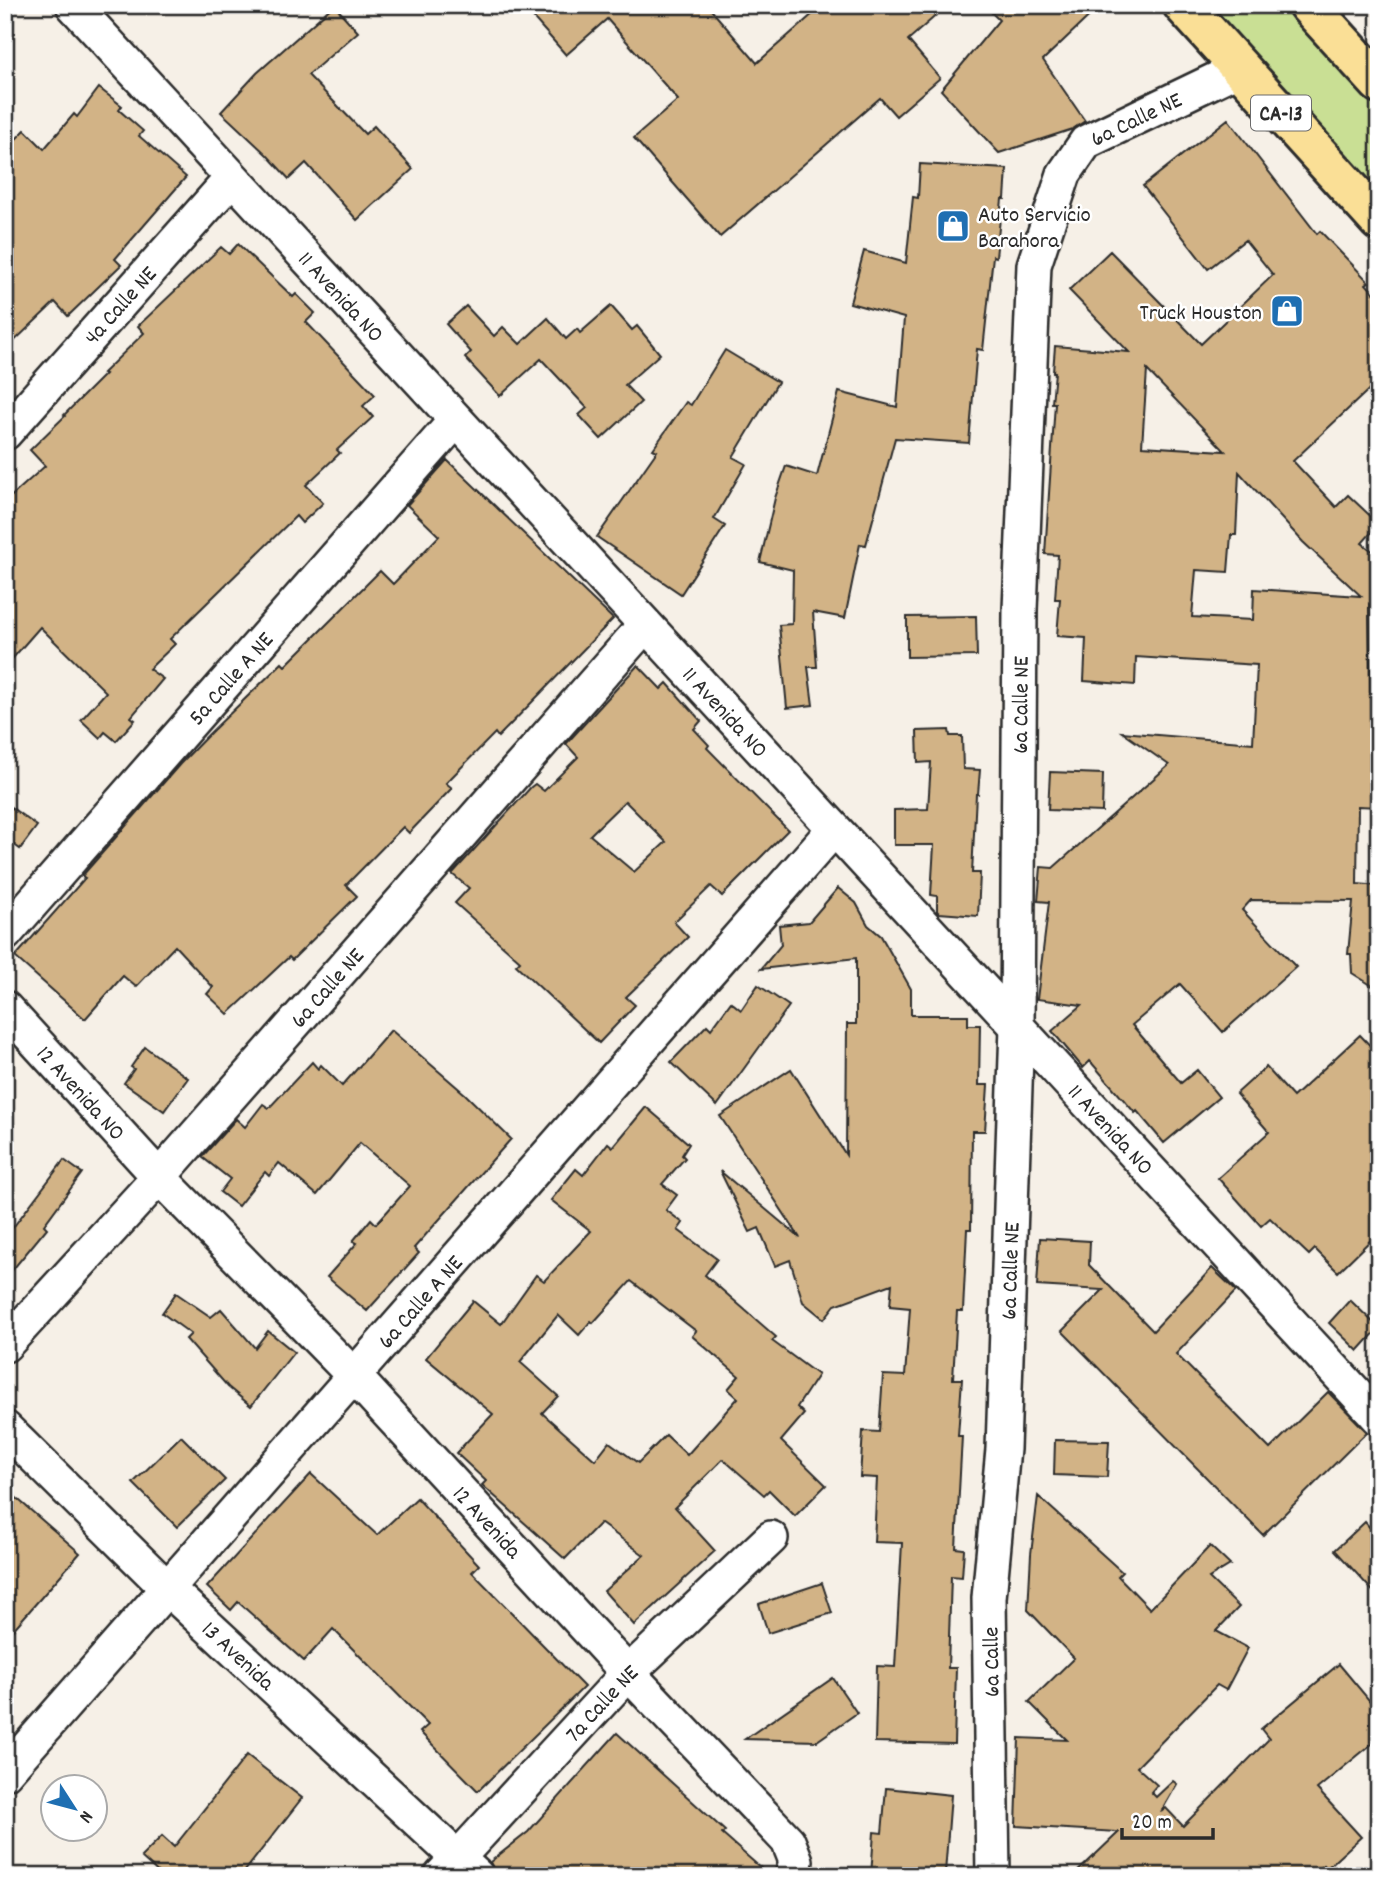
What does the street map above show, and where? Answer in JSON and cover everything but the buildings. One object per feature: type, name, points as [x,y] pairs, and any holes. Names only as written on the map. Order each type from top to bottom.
[{"type":"highway","name":"CA-13","points":[[1183,5],[1379,221]]},
{"type":"highway","points":[[1308,5],[1379,83]]},
{"type":"street","name":"11 Avenida NO","points":[[72,5],[1379,1418]]},
{"type":"street","name":"6a Calle NE","points":[[1003,1449],[1017,1026],[1020,610],[1034,265],[1064,174],[1086,142],[1240,68]]},
{"type":"street","name":"4a Calle NE","points":[[5,433],[232,177]]},
{"type":"street","name":"5a Calle A NE","points":[[5,934],[456,420]]},
{"type":"street","name":"6a Calle NE","points":[[5,1345],[159,1177],[645,625]]},
{"type":"street","name":"6a Calle A NE","points":[[5,1773],[834,829]]},
{"type":"street","name":"12 Avenida NO","points":[[5,1008],[159,1177]]},
{"type":"street","name":"12 Avenida","points":[[159,1177],[354,1376],[628,1673],[788,1841],[796,1861],[792,1876]]},
{"type":"street","name":"13 Avenida","points":[[5,1428],[458,1870]]},
{"type":"street","name":"6a Calle","points":[[993,1876],[989,1598],[1003,1449]]},
{"type":"street","name":"7a Calle NE","points":[[458,1870],[628,1673],[771,1538]]},
{"type":"green space","points":[[1185,5],[1306,5],[1379,84],[1379,220]]},
{"type":"place","name":"Auto Servicio Barahora","points":[[953,226]]},
{"type":"place","name":"Truck Houston","points":[[1287,311]]}]
